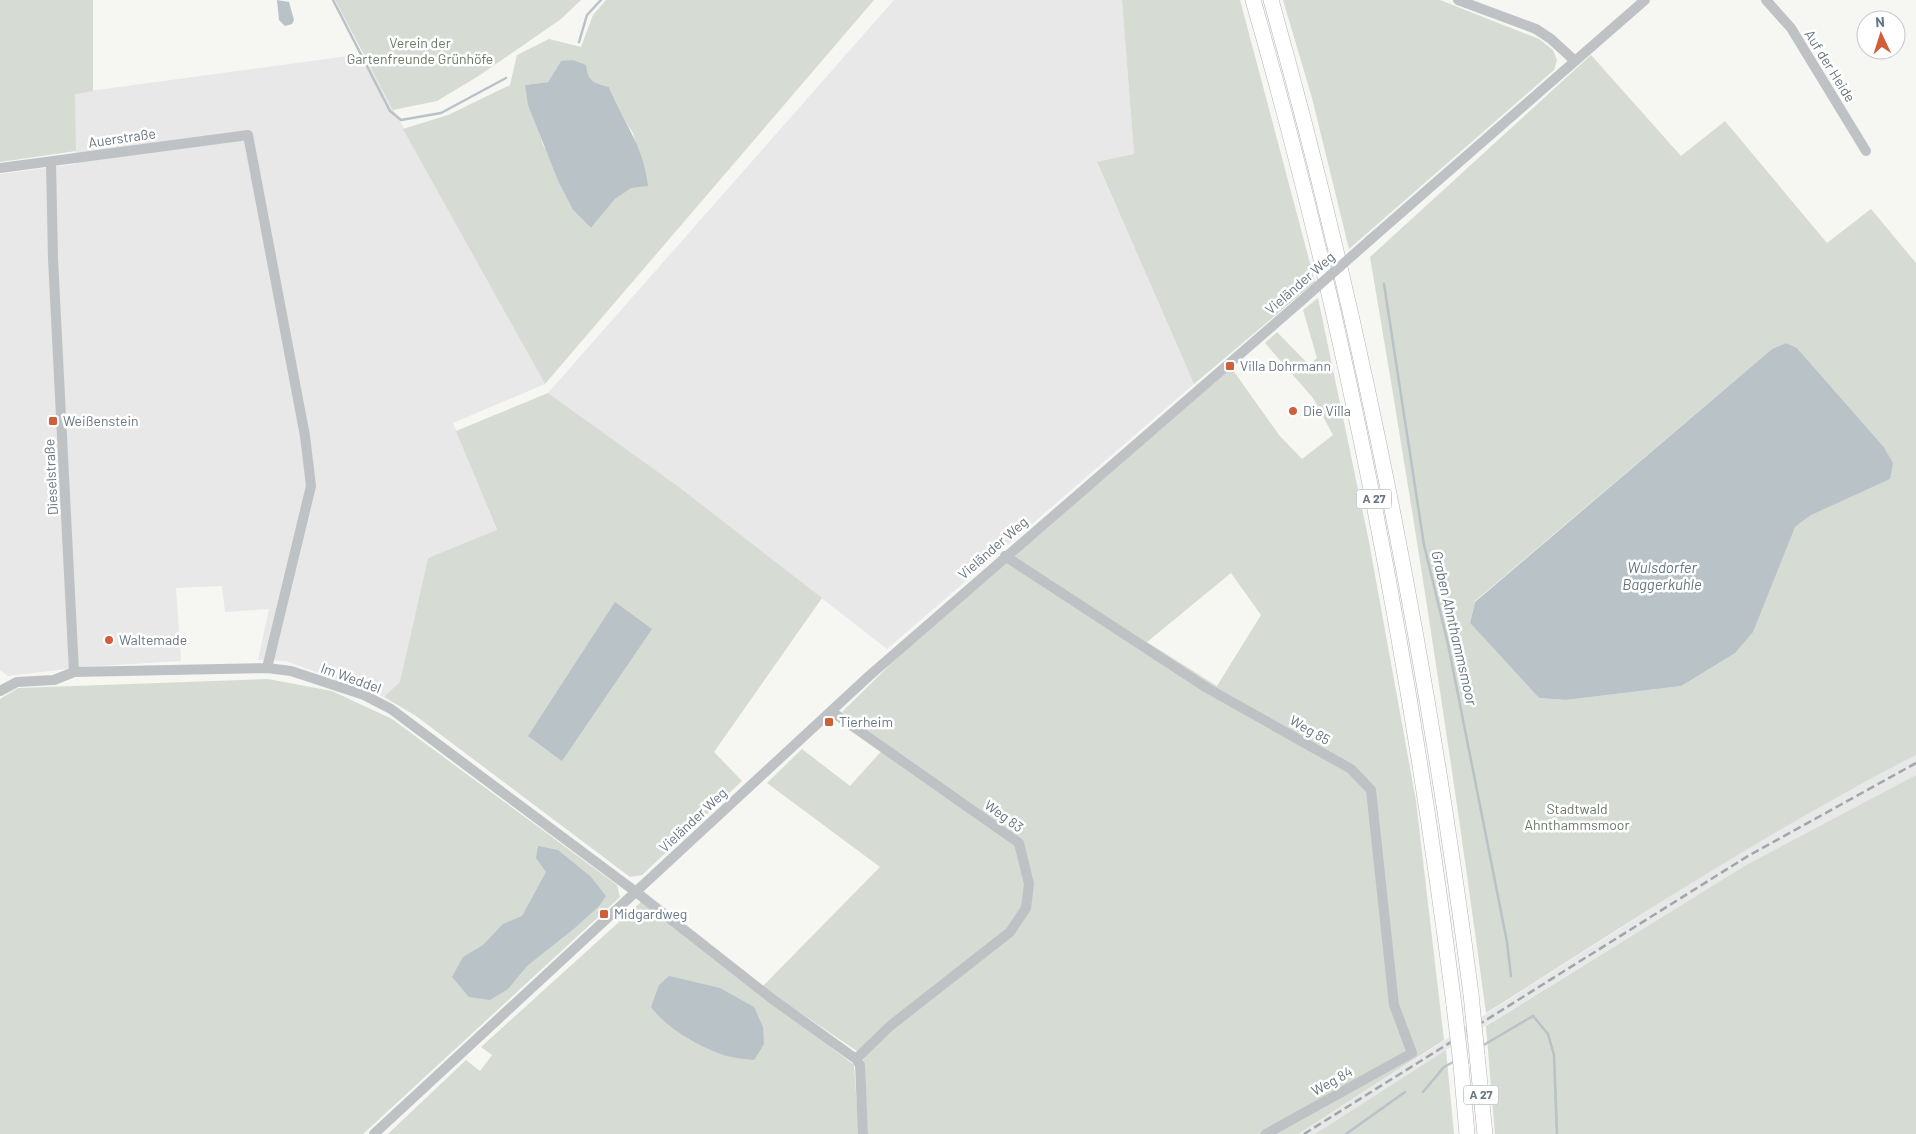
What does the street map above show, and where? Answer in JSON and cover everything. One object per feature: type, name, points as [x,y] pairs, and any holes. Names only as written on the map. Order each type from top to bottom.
[{"type":"highway","name":"A 27","points":[[1253,0],[1283,104],[1333,305],[1371,483],[1420,757],[1454,1005],[1467,1134]]},
{"type":"highway","name":"A 27","points":[[1271,0],[1302,114],[1373,410],[1426,690],[1457,889],[1471,994],[1485,1134]]},
{"type":"street","points":[[1458,0],[1536,30],[1551,39],[1575,61]]},
{"type":"street","name":"Auf der Heide","points":[[1766,0],[1790,28],[1866,151]]},
{"type":"street","name":"Vieländer Weg","points":[[374,1134],[831,711],[1005,556],[1300,302],[1642,1]]},
{"type":"street","name":"Auerstraße","points":[[0,168],[248,135],[305,436],[311,486],[267,668]]},
{"type":"street","name":"Dieselstraße","points":[[51,162],[74,672]]},
{"type":"street","name":"Weg 85","points":[[1005,556],[1207,688],[1351,769],[1371,790],[1394,1005],[1412,1053]]},
{"type":"street","name":"Im Weddel","points":[[0,691],[8,685],[17,682],[54,680],[74,672],[267,668],[291,671],[364,695],[391,709],[636,892]]},
{"type":"street","name":"Weg 83","points":[[831,711],[1019,844],[1029,884],[1026,908],[1010,932],[890,1026],[856,1059]]},
{"type":"street","points":[[636,892],[771,998],[856,1059],[860,1065],[863,1134]]},
{"type":"street","name":"Weg 84","points":[[1266,1134],[1412,1053]]},
{"type":"shaded area","points":[[894,0],[1122,0],[1134,154],[1097,163],[1194,384],[887,649],[679,487],[548,393]]},
{"type":"shaded area","points":[[363,54],[545,384],[453,423],[497,531],[428,558],[400,683],[384,697],[286,661],[258,660],[269,609],[225,612],[222,586],[176,588],[181,661],[83,667],[8,676],[0,670],[0,174],[76,164],[75,93]]},
{"type":"shaded area","points":[[1916,755],[1916,775],[1746,865],[1446,1050],[1315,1134],[1298,1134],[1740,852],[1861,783]]},
{"type":"green space","points":[[0,0],[93,0],[93,91],[75,94],[76,151],[0,162]]},
{"type":"green space","name":"Verein der Gartenfreunde Grünhöfe","points":[[335,0],[581,0],[561,19],[480,75],[437,101],[393,110]]},
{"type":"green space","points":[[606,0],[874,0],[545,384],[403,129],[448,115],[510,85],[517,55],[549,39],[581,47],[593,15]],"holes":[[[561,61],[587,76],[593,83],[609,87],[618,110],[633,133],[647,186],[631,187],[615,199],[591,228],[573,210],[559,183],[552,161],[543,145],[525,85],[548,82]]]},
{"type":"green space","points":[[1122,0],[1240,0],[1315,282],[1194,384],[1097,162],[1134,154]]},
{"type":"green space","points":[[1283,0],[1440,0],[1539,39],[1553,50],[1557,60],[1554,70],[1349,249],[1312,98]]},
{"type":"green space","name":"Stadtwald Ahnthammsmoor","points":[[1591,55],[1681,156],[1725,121],[1827,243],[1871,209],[1916,263],[1916,755],[1861,784],[1752,847],[1645,912],[1486,1013],[1460,823],[1431,634],[1370,257]],"holes":[[[1786,343],[1797,348],[1883,446],[1811,515],[1795,527],[1681,686],[1566,700],[1539,698],[1470,623],[1475,601],[1772,349]]]},
{"type":"green space","points":[[1318,298],[1369,542],[1416,801],[1444,1040],[1298,1134],[868,1134],[863,1055],[762,987],[880,867],[767,783],[802,749],[850,786],[886,746],[842,712],[902,653],[1230,366],[1279,435],[1302,459],[1333,435],[1313,398],[1265,343],[1277,332],[1309,365],[1317,358],[1303,310]],"holes":[[[1231,573],[1261,615],[1217,686],[1147,642]]]},
{"type":"green space","points":[[548,393],[679,487],[822,598],[714,752],[742,781],[642,875],[630,877],[416,716],[384,697],[400,682],[428,558],[497,530],[456,431]]},
{"type":"green space","points":[[268,679],[332,691],[392,719],[617,885],[620,897],[363,1134],[0,1134],[0,699],[18,688]]},
{"type":"green space","points":[[1916,775],[1916,1134],[1495,1134],[1486,1026],[1746,865]]},
{"type":"green space","points":[[641,902],[854,1065],[859,1134],[388,1134],[466,1060],[480,1071],[492,1055],[481,1047]]},
{"type":"green space","points":[[1446,1050],[1454,1134],[1315,1134]]},
{"type":"water","points":[[277,0],[289,2],[294,20],[292,24],[285,26],[279,20]]},
{"type":"water","points":[[573,60],[586,65],[588,75],[593,81],[609,87],[642,158],[648,186],[631,188],[615,199],[591,228],[573,210],[559,183],[528,105],[525,85],[548,82],[561,61]]},
{"type":"water","name":"Wulsdorfer Baggerkuhle","points":[[1786,343],[1797,348],[1883,446],[1893,463],[1890,479],[1811,515],[1795,527],[1753,632],[1735,653],[1681,686],[1566,700],[1539,698],[1470,623],[1475,602],[1772,349]]},
{"type":"water","points":[[615,602],[652,629],[562,761],[528,736]]},
{"type":"water","points":[[538,846],[558,850],[591,877],[606,896],[600,905],[576,927],[527,966],[508,989],[490,1000],[469,997],[452,977],[463,957],[483,945],[503,924],[522,916],[546,872],[536,858]]},
{"type":"water","points":[[669,976],[720,988],[754,1007],[763,1027],[764,1044],[754,1060],[726,1056],[706,1048],[666,1023],[651,1007],[659,985]]},
{"type":"waterway","points":[[333,0],[390,111],[401,120],[441,113],[506,78]]},
{"type":"waterway","points":[[579,42],[587,15],[601,0]]},
{"type":"waterway","name":"Graben Ahnthammsmoor","points":[[1384,284],[1424,545],[1448,644],[1507,942],[1511,976]]},
{"type":"waterway","name":"Graben Ahnthammsmoor","points":[[1482,1046],[1533,1016],[1548,1034],[1554,1055],[1557,1134]]},
{"type":"waterway","points":[[1423,1092],[1444,1067],[1455,1061]]},
{"type":"waterway","points":[[1346,1134],[1405,1092]]},
{"type":"railway","points":[[1304,1134],[1748,856],[1916,763]]},
{"type":"place","name":"Villa Dohrmann","points":[[1230,366]]},
{"type":"place","name":"Die Villa","points":[[1293,411]]},
{"type":"place","name":"Weißenstein","points":[[53,421]]},
{"type":"place","name":"Waltemade","points":[[109,640]]},
{"type":"place","name":"Tierheim","points":[[829,722]]},
{"type":"place","name":"Midgardweg","points":[[604,914]]}]
